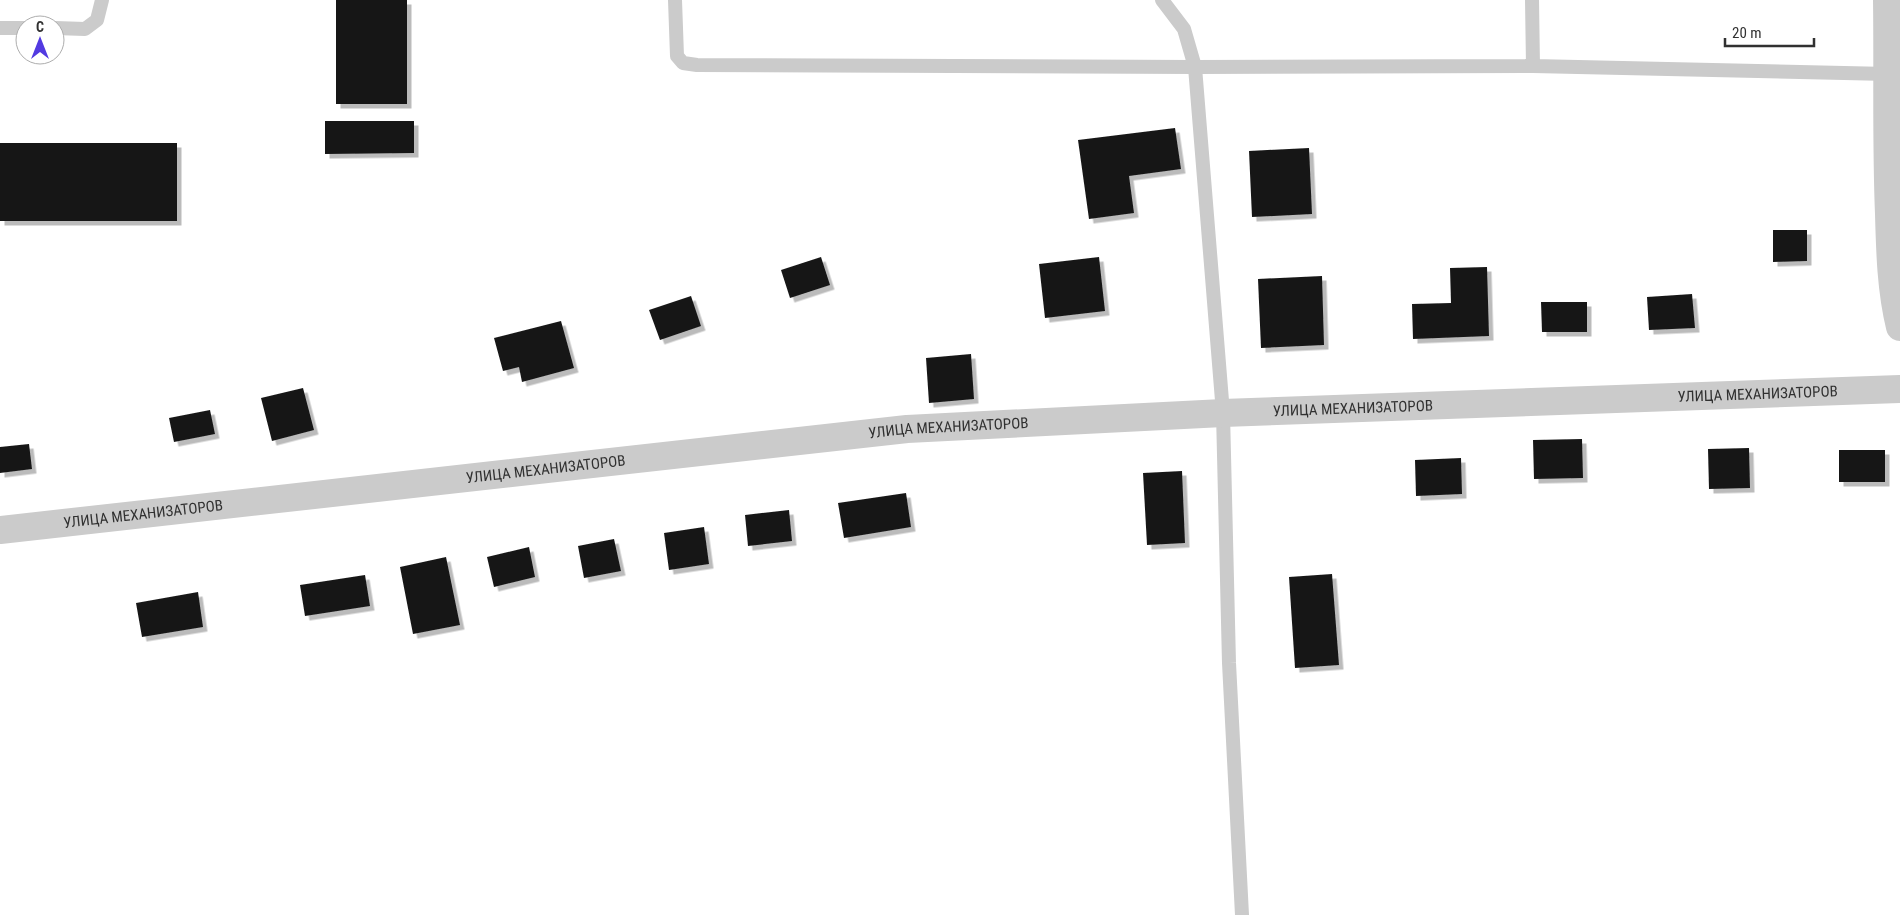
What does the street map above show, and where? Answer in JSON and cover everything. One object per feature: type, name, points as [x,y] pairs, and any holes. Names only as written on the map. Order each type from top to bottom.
[{"type":"street","points":[[1887,0],[1888,74],[1893,148],[1891,281],[1900,327]]},
{"type":"street","name":"УЛИЦА МЕХАНИЗАТОРОВ","points":[[0,530],[907,428],[1223,413],[1900,389]]},
{"type":"lane","points":[[65,28],[85,29],[97,20],[102,0]]},
{"type":"lane","points":[[674,0],[678,56],[683,62],[697,65],[1533,66],[1888,74]]},
{"type":"lane","points":[[1162,0],[1184,28],[1195,67],[1223,413],[1229,663],[1242,915]]},
{"type":"lane","points":[[1532,0],[1533,66]]},
{"type":"lane","points":[[0,28],[15,28]]},
{"type":"building","points":[[336,0],[407,0],[407,104],[336,104]]},
{"type":"building","points":[[325,121],[414,121],[414,153],[325,154]]},
{"type":"building","points":[[1175,128],[1181,169],[1129,176],[1134,213],[1089,219],[1078,140]]},
{"type":"building","points":[[0,143],[177,143],[177,221],[0,221]]},
{"type":"building","points":[[1309,148],[1312,214],[1252,217],[1249,151]]},
{"type":"building","points":[[1773,230],[1807,230],[1807,261],[1773,262]]},
{"type":"building","points":[[821,257],[830,285],[790,298],[781,270]]},
{"type":"building","points":[[1099,257],[1105,311],[1045,318],[1039,264]]},
{"type":"building","points":[[1487,267],[1489,336],[1413,339],[1412,304],[1451,303],[1450,268]]},
{"type":"building","points":[[1322,276],[1324,345],[1261,348],[1258,279]]},
{"type":"building","points":[[1692,294],[1695,328],[1649,330],[1647,297]]},
{"type":"building","points":[[691,296],[701,326],[660,340],[649,310]]},
{"type":"building","points":[[1541,302],[1587,302],[1587,332],[1542,332]]},
{"type":"building","points":[[561,321],[574,368],[522,382],[519,367],[503,371],[494,338]]},
{"type":"building","points":[[971,354],[974,399],[929,403],[926,358]]},
{"type":"building","points":[[303,388],[314,430],[272,441],[261,398]]},
{"type":"building","points":[[210,410],[215,434],[174,442],[169,418]]},
{"type":"building","points":[[1582,439],[1583,478],[1534,479],[1533,440]]},
{"type":"building","points":[[29,444],[32,469],[0,473],[0,447]]},
{"type":"building","points":[[1749,448],[1750,488],[1709,489],[1708,449]]},
{"type":"building","points":[[1839,450],[1885,450],[1885,482],[1839,482]]},
{"type":"building","points":[[1461,458],[1462,494],[1416,496],[1415,460]]},
{"type":"building","points":[[1182,471],[1185,543],[1147,545],[1143,473]]},
{"type":"building","points":[[906,493],[911,527],[844,538],[838,503]]},
{"type":"building","points":[[789,510],[792,541],[748,546],[745,515]]},
{"type":"building","points":[[704,527],[709,564],[669,570],[664,533]]},
{"type":"building","points":[[614,539],[621,571],[584,578],[578,546]]},
{"type":"building","points":[[529,547],[535,577],[494,587],[487,557]]},
{"type":"building","points":[[446,557],[460,625],[413,634],[400,567]]},
{"type":"building","points":[[1332,574],[1339,665],[1295,668],[1289,577]]},
{"type":"building","points":[[365,575],[370,606],[305,616],[300,585]]},
{"type":"building","points":[[198,592],[203,627],[142,637],[136,603]]}]
